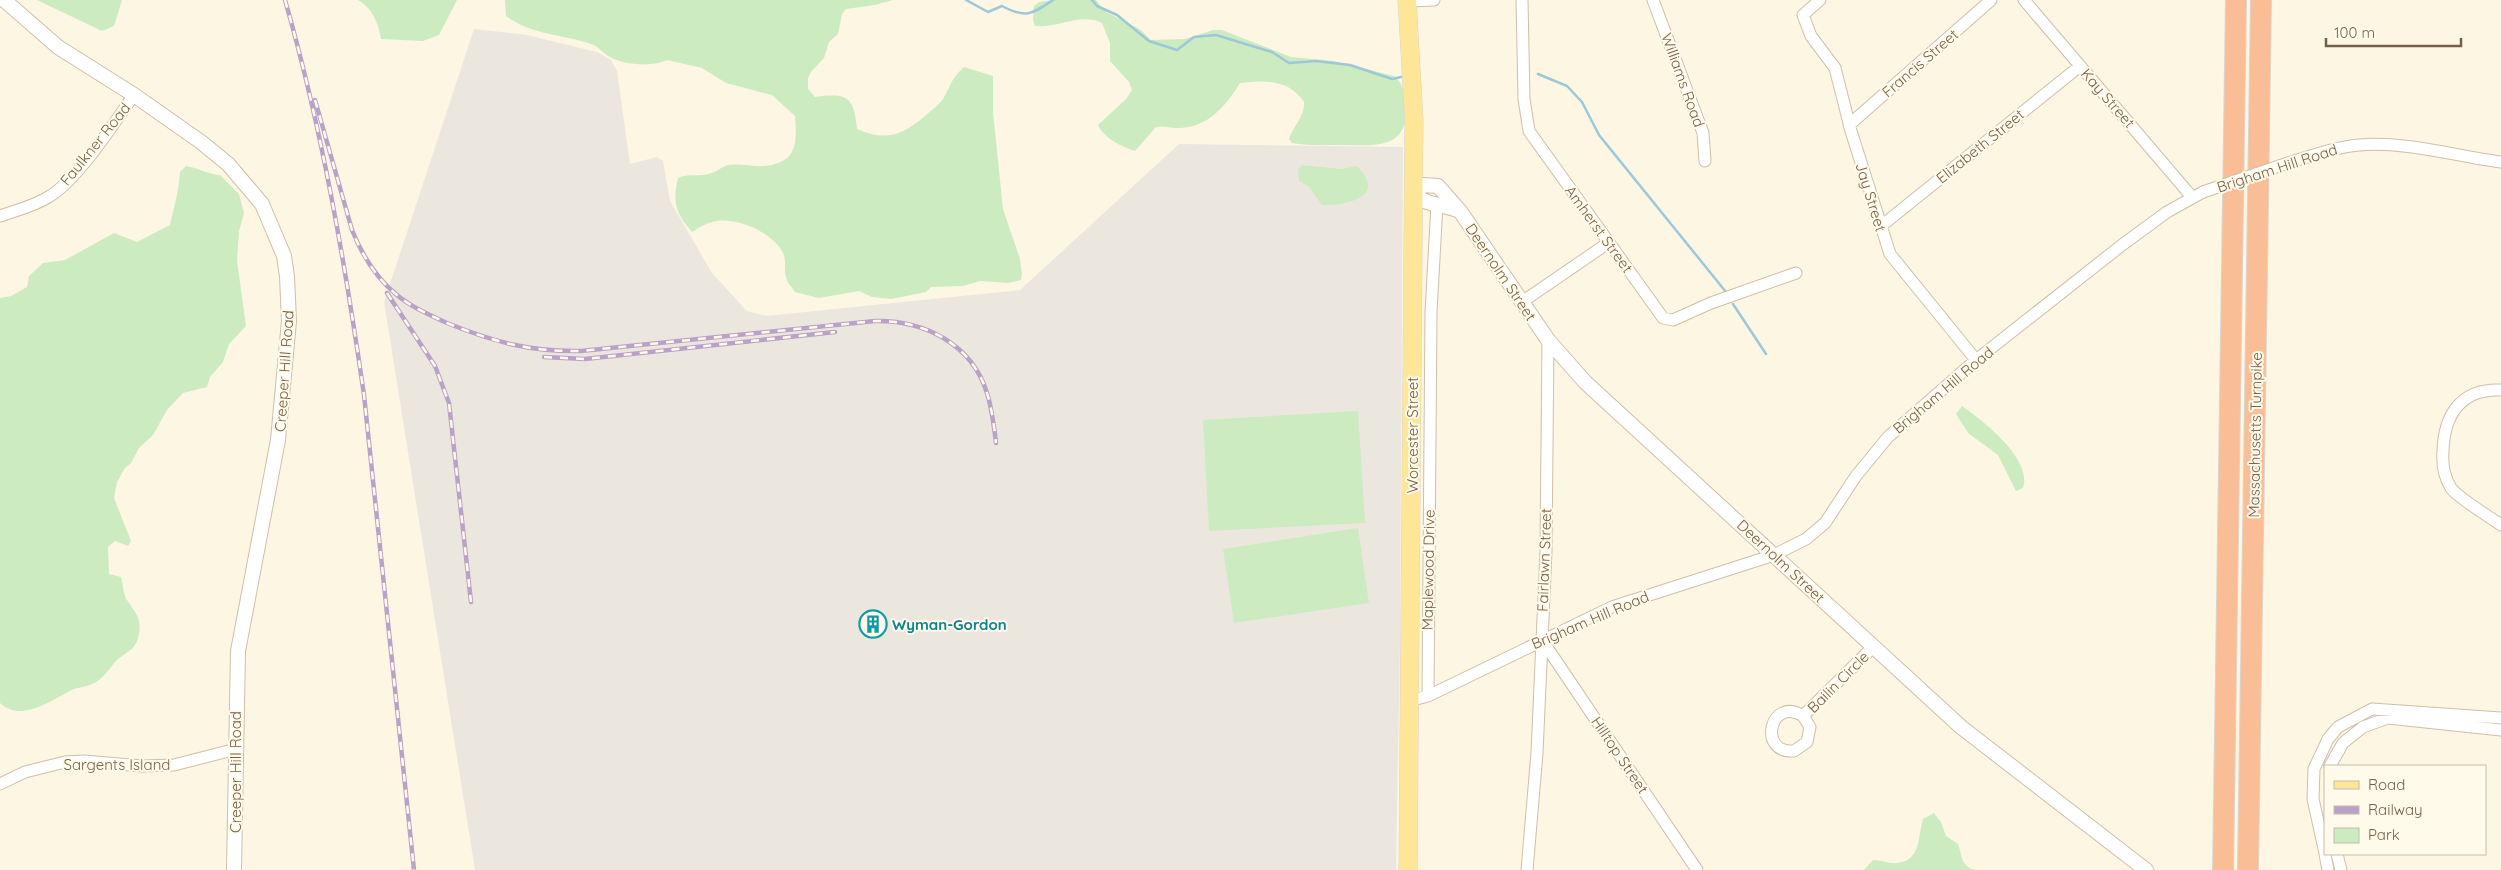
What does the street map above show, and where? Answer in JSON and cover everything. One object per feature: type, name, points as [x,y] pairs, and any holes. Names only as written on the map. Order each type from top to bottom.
[{"type":"highway","name":"Massachusetts Turnpike","points":[[2223,870],[2236,0]]},
{"type":"highway","name":"Massachusetts Turnpike","points":[[2248,870],[2261,0]]},
{"type":"main road","name":"Worcester Street","points":[[1407,1],[1414,88],[1408,870]]},
{"type":"street","name":"Creeper Hill Road","points":[[4,0],[27,23],[58,47],[134,95],[208,147],[242,177],[266,211],[282,250],[286,269],[289,321],[278,440],[238,651],[234,870]]},
{"type":"street","points":[[1407,1],[1434,0]]},
{"type":"street","name":"Amherst Street","points":[[1522,0],[1524,105],[1529,131],[1663,318],[1667,321],[1796,273]]},
{"type":"street","name":"Williams Road","points":[[1653,0],[1703,133],[1705,161]]},
{"type":"street","name":"Jay Street","points":[[1820,0],[1803,16],[1811,36],[1833,63],[1849,125],[1890,254],[1896,264],[1976,360]]},
{"type":"street","name":"Francis Street","points":[[1849,125],[1991,0]]},
{"type":"street","name":"Kay Street","points":[[2024,0],[2192,197]]},
{"type":"street","name":"Elizabeth Street","points":[[1880,226],[2080,66]]},
{"type":"street","name":"Faulkner Road","points":[[0,216],[33,205],[51,196],[65,184],[134,95]]},
{"type":"street","name":"Brigham Hill Road","points":[[1409,701],[1428,696],[1542,640],[1626,602],[1774,554],[1806,539],[1820,528],[1861,470],[1888,437],[1976,360],[2136,235],[2192,197],[2288,163],[2332,150],[2375,145],[2501,162]]},
{"type":"street","name":"Deernolm Street","points":[[1460,211],[1437,204],[1422,202],[1414,194],[1423,185],[1438,186],[1460,211],[1548,340],[1585,382],[1961,727],[2146,870]]},
{"type":"street","name":"Maplewood Drive","points":[[1428,696],[1431,332],[1437,204]]},
{"type":"street","points":[[1522,302],[1608,243]]},
{"type":"street","name":"Fairlawn Street","points":[[1527,870],[1537,753],[1546,551],[1548,340]]},
{"type":"street","points":[[2501,390],[2489,389],[2470,395],[2454,408],[2444,431],[2442,466],[2452,489],[2501,525]]},
{"type":"street","name":"Hilltop Street","points":[[1542,640],[1697,870]]},
{"type":"street","name":"Bailin Circle","points":[[1803,716],[1874,647]]},
{"type":"street","points":[[2324,850],[2312,799],[2314,770],[2328,739],[2338,727],[2372,710],[2501,718]]},
{"type":"street","points":[[2331,765],[2343,743],[2364,727],[2388,718],[2501,730]]},
{"type":"street","name":"Sargents Island","points":[[0,784],[25,772],[65,762],[84,761],[142,766],[174,765],[189,763],[236,749]]},
{"type":"street","points":[[2325,855],[2328,870]]},
{"type":"street","points":[[2338,855],[2341,870]]},
{"type":"shaded area","name":"Wyman-Gordon","points":[[474,29],[527,35],[597,52],[611,60],[617,71],[630,164],[657,157],[663,161],[670,201],[712,273],[747,311],[766,316],[1020,290],[1179,144],[1403,147],[1400,642],[1396,870],[475,870],[384,302]]},
{"type":"green space","points":[[37,0],[122,0],[114,26],[102,31]]},
{"type":"green space","points":[[358,0],[457,0],[439,35],[423,41],[381,39],[374,16]]},
{"type":"green space","points":[[505,0],[893,0],[875,5],[846,9],[842,14],[838,34],[829,42],[824,58],[808,78],[808,89],[815,97],[835,96],[847,99],[854,110],[857,129],[886,136],[902,132],[918,122],[935,107],[943,99],[959,71],[964,67],[993,76],[993,112],[1003,209],[1020,259],[1021,280],[1008,283],[980,281],[963,286],[931,287],[926,292],[891,299],[872,297],[859,291],[819,298],[795,292],[786,277],[783,253],[772,239],[754,228],[726,221],[710,222],[692,232],[679,213],[675,194],[678,178],[689,175],[704,175],[729,165],[764,166],[783,161],[793,150],[796,134],[795,116],[772,95],[726,83],[702,68],[667,60],[654,64],[622,62],[610,57],[591,44],[526,27],[506,16]]},
{"type":"green space","points":[[1052,0],[1096,0],[1106,12],[1141,30],[1151,40],[1185,39],[1213,30],[1222,30],[1291,57],[1334,61],[1394,76],[1400,82],[1405,98],[1405,121],[1401,132],[1395,138],[1376,145],[1304,145],[1292,143],[1289,139],[1304,107],[1304,102],[1298,94],[1283,85],[1275,83],[1240,83],[1229,100],[1208,119],[1190,127],[1156,127],[1135,151],[1109,138],[1098,125],[1126,99],[1132,90],[1129,82],[1110,61],[1110,43],[1102,23],[1085,19],[1035,26],[1033,20],[1034,6],[1039,2]]},
{"type":"green space","points":[[1302,165],[1341,169],[1357,166],[1363,173],[1368,187],[1366,192],[1356,200],[1334,205],[1322,205],[1309,187],[1299,181],[1298,170]]},
{"type":"green space","points":[[186,166],[220,175],[239,194],[244,213],[239,231],[237,261],[246,326],[229,344],[223,362],[210,377],[207,387],[183,393],[167,410],[153,435],[139,448],[117,482],[114,498],[131,541],[128,546],[115,541],[108,547],[109,574],[121,577],[126,598],[138,617],[140,626],[137,642],[130,651],[117,660],[103,677],[94,683],[74,689],[38,707],[18,711],[9,709],[0,703],[0,298],[11,296],[27,287],[29,276],[43,263],[65,260],[114,233],[137,242],[170,225],[180,172]]},
{"type":"green space","points":[[1962,406],[1993,430],[2013,453],[2024,477],[2023,488],[2016,491],[1998,455],[1968,433],[1956,414]]},
{"type":"green space","points":[[1358,411],[1365,523],[1209,531],[1203,420]]},
{"type":"green space","points":[[1358,528],[1369,603],[1234,623],[1223,549]]},
{"type":"green space","points":[[1934,813],[1941,822],[1946,836],[1958,844],[1967,866],[1976,870],[1864,870],[1873,860],[1897,863],[1910,858],[1917,847],[1923,819]]},
{"type":"waterway","points":[[966,0],[988,12],[1002,6],[1023,14],[1040,9],[1053,0]]},
{"type":"waterway","points":[[1092,0],[1097,6],[1117,15],[1149,41],[1177,50],[1194,37],[1216,35],[1272,52],[1289,63],[1316,61],[1350,65],[1392,79],[1401,77]]},
{"type":"waterway","points":[[1538,74],[1567,86],[1582,102],[1599,135],[1726,292]]},
{"type":"waterway","points":[[1733,304],[1766,354]]},
{"type":"railway","points":[[285,0],[321,147],[357,345],[364,395],[414,870]]},
{"type":"railway","points":[[315,100],[352,230],[360,248],[370,266],[389,288],[408,303],[427,314],[464,330],[497,340],[529,348],[563,351],[581,351],[875,321],[911,325],[928,330],[944,338],[958,348],[970,361],[980,376],[987,393],[992,411],[996,443]]},
{"type":"railway","points":[[387,293],[435,366],[449,403],[471,602]]},
{"type":"railway","points":[[544,357],[585,359],[835,332]]},
{"type":"place","name":"Wyman-Gordon","points":[[873,624]]}]
